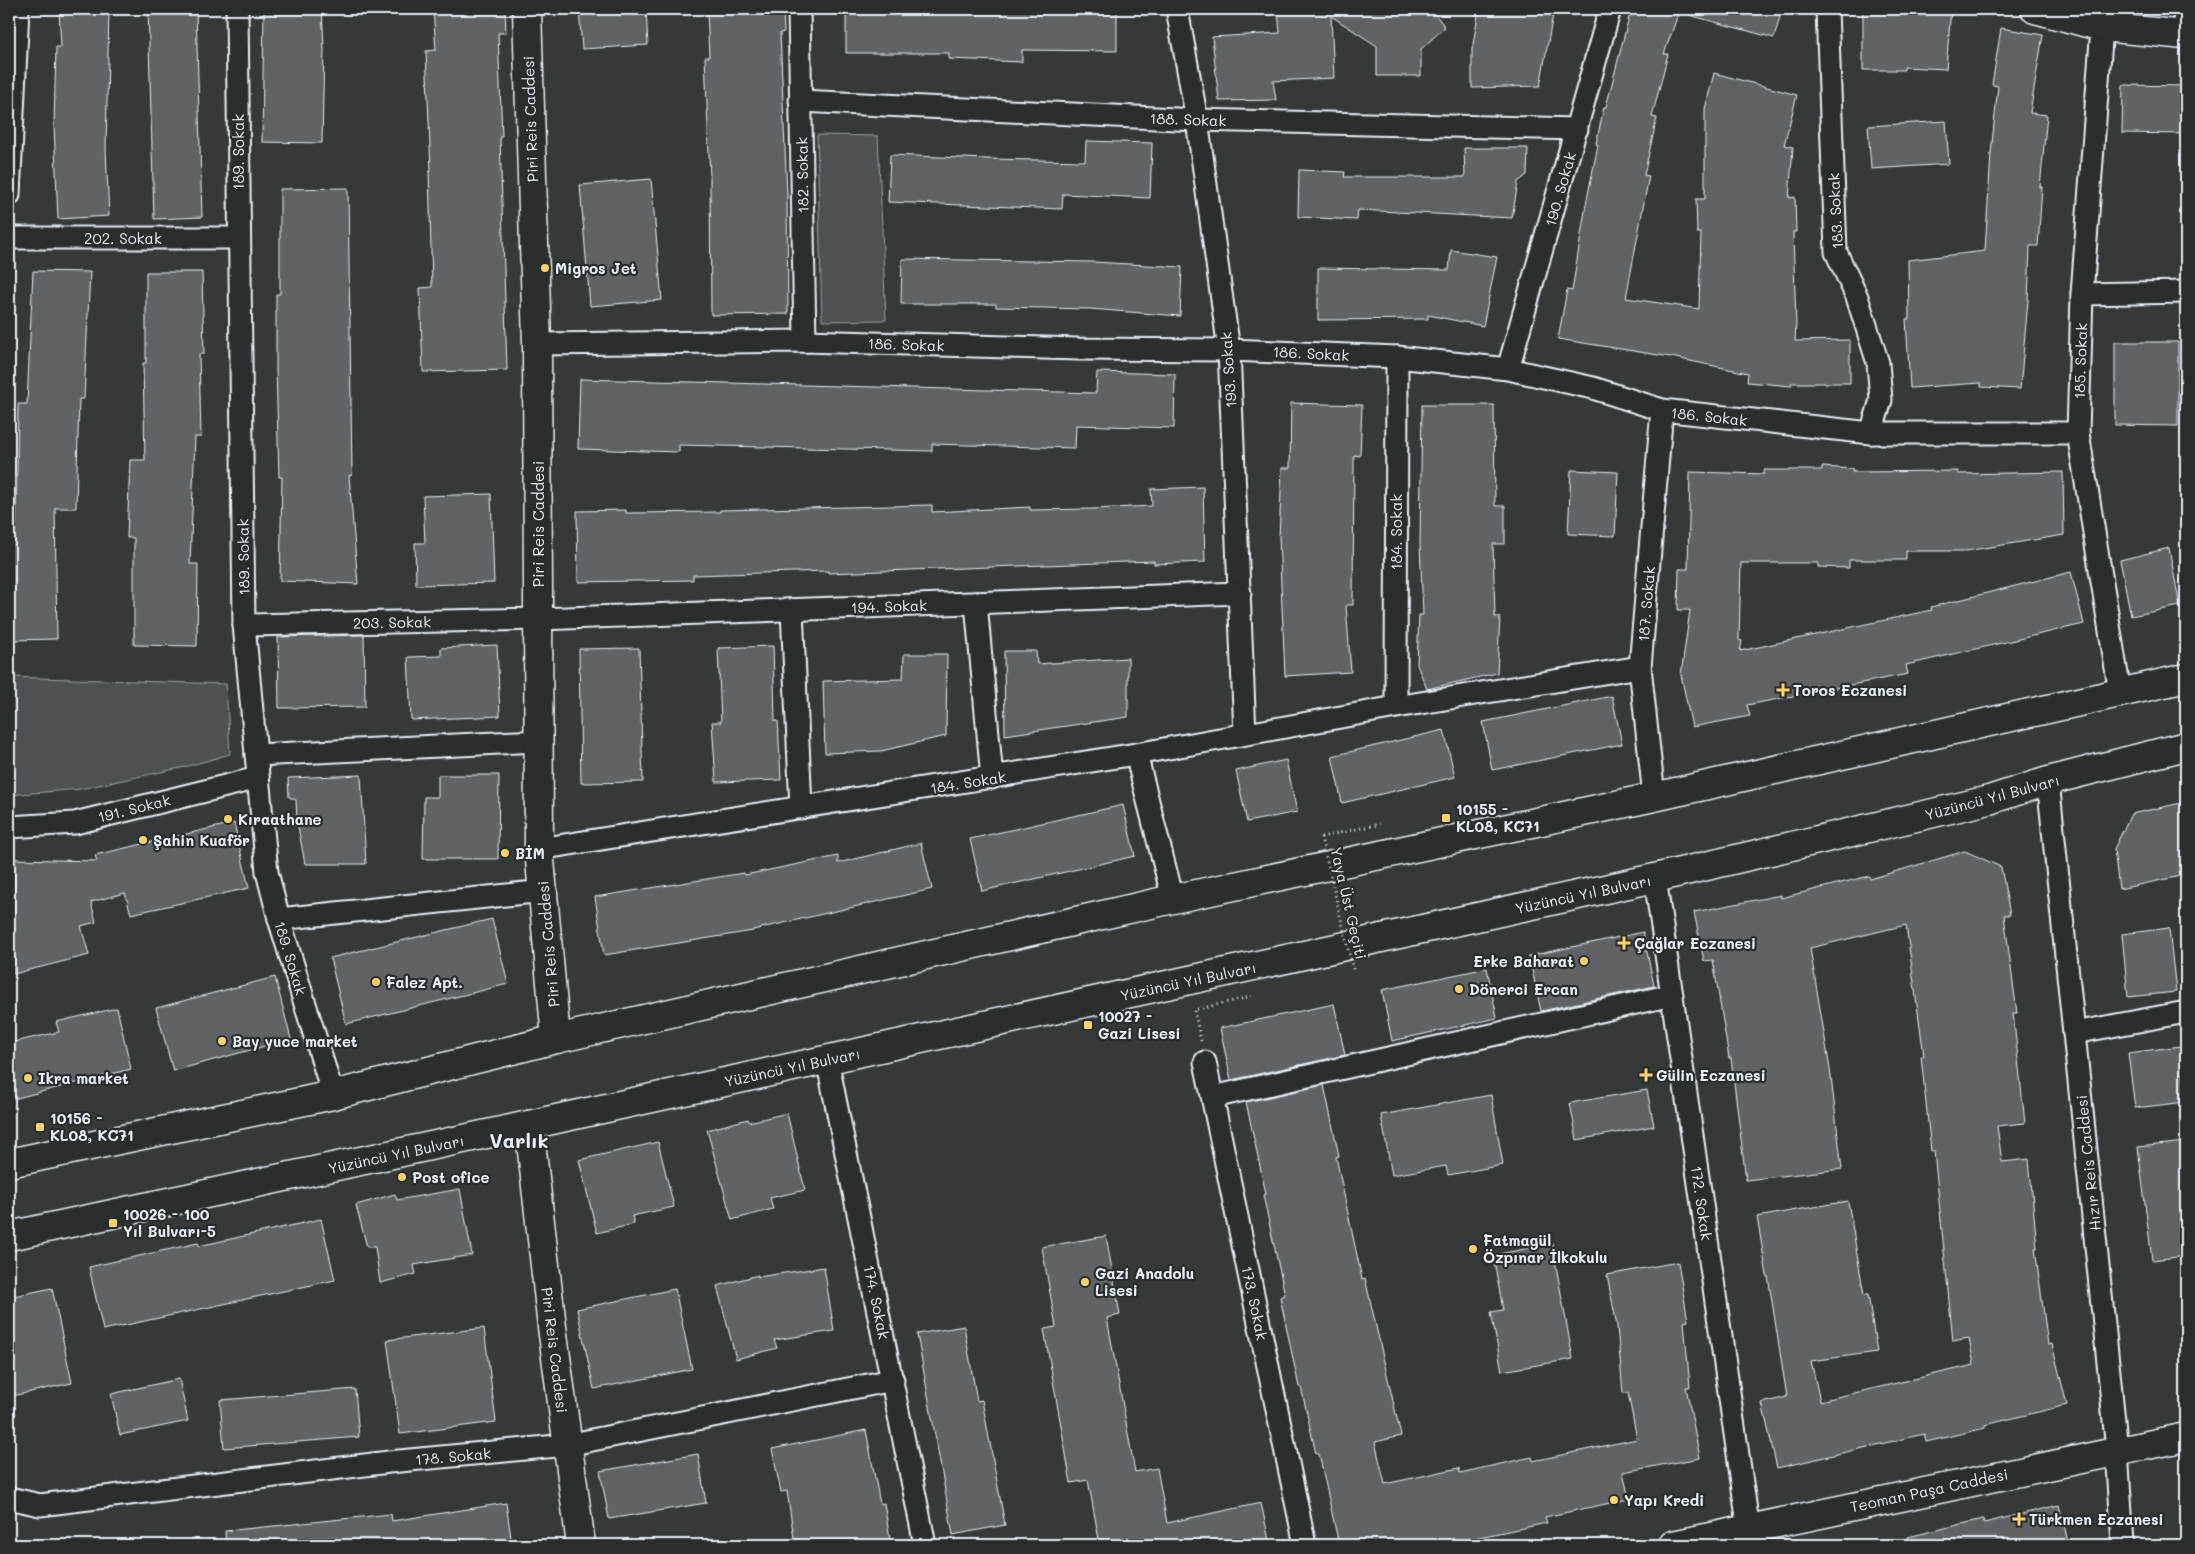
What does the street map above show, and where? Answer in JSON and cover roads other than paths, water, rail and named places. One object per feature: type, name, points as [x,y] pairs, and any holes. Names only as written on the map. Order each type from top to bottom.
[{"type":"main road","name":"Piri Reis Caddesi","points":[[527,9],[537,344],[539,849],[556,1039]]},
{"type":"main road","points":[[2035,9],[2102,27],[2186,35]]},
{"type":"main road","points":[[9,1163],[333,1095],[556,1039],[1173,899],[1654,797],[2186,678]]},
{"type":"main road","name":"Yüzüncü Yıl Bulvarı","points":[[9,1236],[529,1126],[1655,878],[1989,800],[2048,781],[2186,746]]},
{"type":"main road","name":"Piri Reis Caddesi","points":[[529,1126],[552,1327],[581,1545]]},
{"type":"main road","name":"Teoman Paşa Caddesi","points":[[1673,1545],[1750,1537],[2117,1450],[2186,1437]]},
{"type":"street","points":[[9,195],[18,9]]},
{"type":"street","name":"189. Sokak","points":[[237,9],[238,238],[244,625],[267,872],[279,918],[333,1095]]},
{"type":"street","name":"182. Sokak","points":[[799,9],[805,342]]},
{"type":"street","name":"193. Sokak","points":[[1177,9],[1197,120],[1229,350],[1245,734]]},
{"type":"street","name":"190. Sokak","points":[[1508,369],[1610,9]]},
{"type":"street","name":"183. Sokak","points":[[1828,9],[1836,252],[1857,298],[1878,363],[1881,400],[1871,433]]},
{"type":"street","points":[[2184,9],[2186,35]]},
{"type":"street","name":"185. Sokak","points":[[2102,27],[2082,294],[2078,433],[2120,693]]},
{"type":"street","name":"188. Sokak","points":[[800,100],[1197,120],[1577,129]]},
{"type":"street","name":"202. Sokak","points":[[9,238],[238,238]]},
{"type":"street","points":[[2082,294],[2186,292]]},
{"type":"street","name":"186. Sokak","points":[[537,344],[805,342],[1078,349],[1229,350],[1397,357],[1508,369],[1592,388],[1662,410],[1871,433],[2078,433]]},
{"type":"street","name":"184. Sokak","points":[[1396,707],[1397,357]]},
{"type":"street","name":"187. Sokak","points":[[1654,797],[1640,667],[1662,410]]},
{"type":"street","name":"194. Sokak","points":[[539,619],[1240,593]]},
{"type":"street","points":[[976,603],[992,778]]},
{"type":"street","points":[[792,610],[802,808]]},
{"type":"street","name":"203. Sokak","points":[[244,625],[539,619]]},
{"type":"street","name":"184. Sokak","points":[[539,849],[992,778],[1396,707],[1640,667]]},
{"type":"street","points":[[256,755],[539,741]]},
{"type":"street","points":[[1136,754],[1173,899]]},
{"type":"street","name":"191. Sokak","points":[[9,827],[75,823],[258,778]]},
{"type":"street","name":"Hızır Reis Caddesi","points":[[2048,781],[2117,1450],[2123,1545]]},
{"type":"street","name":"172. Sokak","points":[[1655,878],[1750,1537]]},
{"type":"street","points":[[279,918],[544,890]]},
{"type":"street","points":[[1213,1097],[1672,995]]},
{"type":"street","points":[[2074,1033],[2186,1012]]},
{"type":"street","name":"174. Sokak","points":[[827,1060],[925,1545]]},
{"type":"street","name":"173. Sokak","points":[[1206,1062],[1305,1545]]},
{"type":"street","name":"178. Sokak","points":[[9,1498],[40,1505],[389,1462],[567,1445],[893,1380]]},
{"type":"place","name":"Migros Jet","points":[[545,268]]},
{"type":"place","name":"Toros Eczanesi","points":[[1783,690]]},
{"type":"place","name":"10155 - KL08, KC71","points":[[1446,818]]},
{"type":"place","name":"Kıraathane","points":[[228,819]]},
{"type":"place","name":"Şahin Kuaför","points":[[143,840]]},
{"type":"place","name":"BİM","points":[[505,853]]},
{"type":"place","name":"Çağlar Eczanesi","points":[[1624,943]]},
{"type":"place","name":"Erke Baharat","points":[[1584,961]]},
{"type":"place","name":"Falez Apt.","points":[[376,982]]},
{"type":"place","name":"Dönerci Ercan","points":[[1459,989]]},
{"type":"place","name":"10027 - Gazi Lisesi","points":[[1088,1025]]},
{"type":"place","name":"Bay yuce market","points":[[222,1041]]},
{"type":"place","name":"Gülin Eczanesi","points":[[1646,1075]]},
{"type":"place","name":"Ikra market","points":[[28,1078]]},
{"type":"place","name":"10156 - KL08, KC71","points":[[40,1127]]},
{"type":"place","name":"Post ofice","points":[[402,1177]]},
{"type":"place","name":"10026 - 100 Yıl Bulvarı-5","points":[[113,1223]]},
{"type":"place","name":"Fatmagül Özpınar İlkokulu","points":[[1473,1249]]},
{"type":"place","name":"Gazi Anadolu Lisesi","points":[[1085,1282]]},
{"type":"place","name":"Yapı Kredi","points":[[1614,1500]]},
{"type":"place","name":"Türkmen Eczanesi","points":[[2019,1519]]},
{"type":"district","name":"Varlık","points":[[519,1140]]}]
